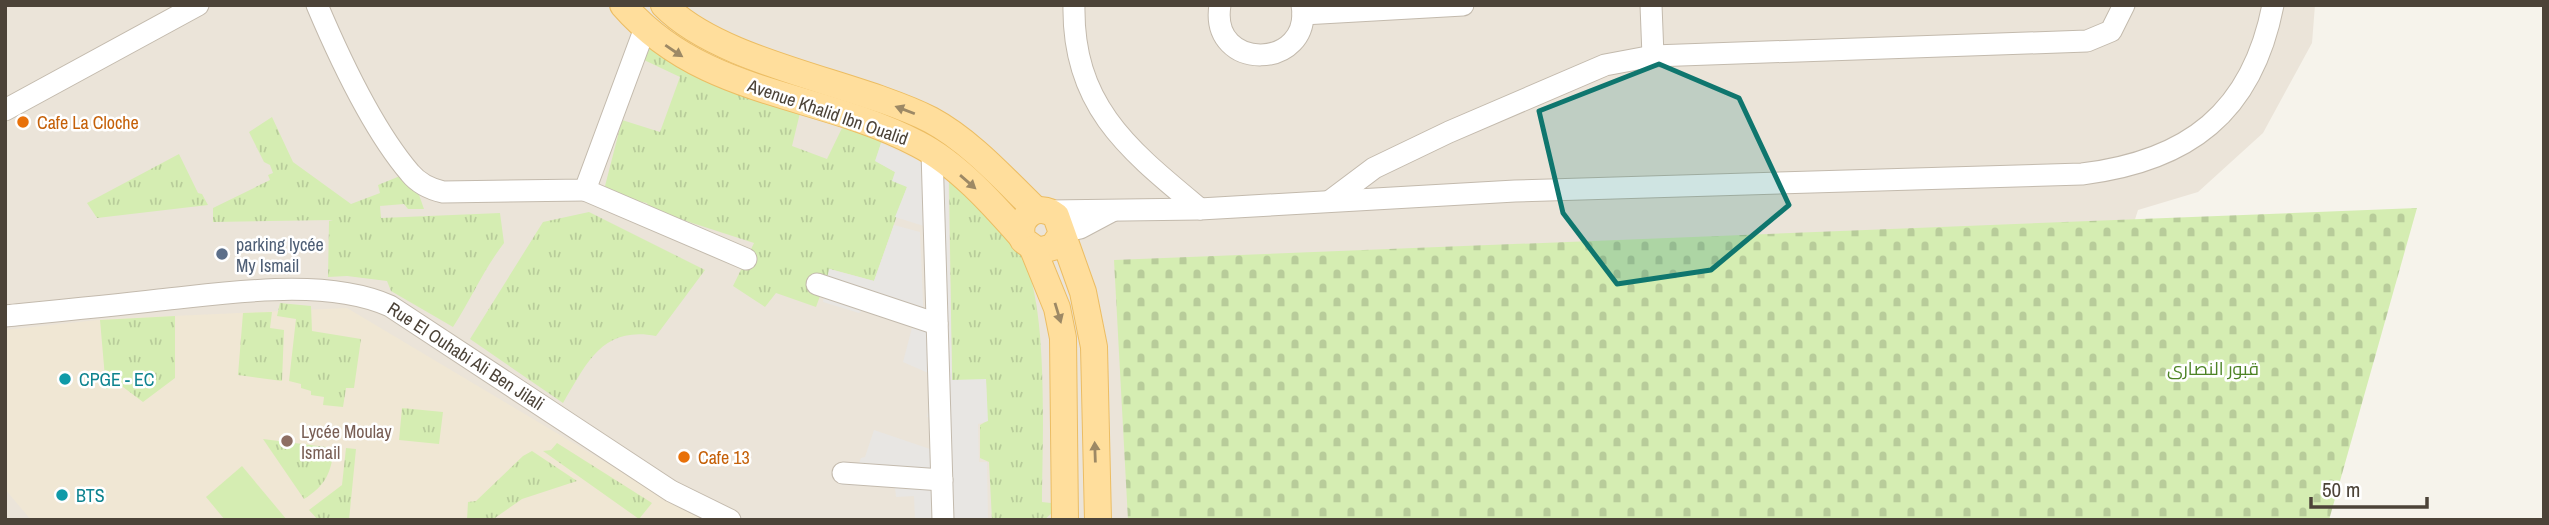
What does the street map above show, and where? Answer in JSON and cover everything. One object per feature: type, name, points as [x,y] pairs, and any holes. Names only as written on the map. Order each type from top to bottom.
[{"type":"main road","name":"Avenue Khalid Ibn Oualid","points":[[623,5],[671,49],[712,73],[900,135],[932,152],[977,190],[1027,243],[1057,308],[1063,338],[1065,520]]},
{"type":"main road","name":"Avenue Khalid Ibn Oualid","points":[[664,5],[711,38],[908,111],[944,127],[1052,222],[1083,292],[1094,347],[1098,520]]},
{"type":"main road","points":[[1023,220],[1052,222],[1056,243],[1048,249],[1027,243],[1023,220]]},
{"type":"street","points":[[5,110],[198,5]]},
{"type":"street","points":[[317,5],[377,125],[410,173],[421,183],[443,192],[585,190],[746,259]]},
{"type":"street","points":[[1074,5],[1077,49],[1084,78],[1099,110],[1121,140],[1200,209]]},
{"type":"street","points":[[1220,5],[1218,16],[1222,32],[1231,45],[1245,54],[1262,57],[1278,53],[1291,44],[1300,30],[1302,9],[1464,5]]},
{"type":"street","points":[[1651,5],[1653,56]]},
{"type":"street","points":[[1330,201],[1374,168],[1449,132],[1605,65],[1653,56],[2087,41],[2111,31],[2124,5]]},
{"type":"street","points":[[1052,222],[1080,228],[1112,211],[1200,209],[1528,191],[2069,175],[2117,169],[2152,160],[2182,147],[2226,109],[2259,54],[2273,5]]},
{"type":"street","points":[[585,190],[645,28]]},
{"type":"street","points":[[932,152],[943,520]]},
{"type":"street","points":[[817,284],[937,324]]},
{"type":"street","name":"Rue El Ouhabi Ali Ben Jilali","points":[[5,316],[236,292],[320,291],[372,298],[390,306],[671,491],[730,520]]},
{"type":"street","points":[[843,473],[942,480]]},
{"type":"highlighted area","points":[[1659,64],[1739,98],[1789,205],[1711,270],[1617,284],[1563,213],[1539,111]]},
{"type":"shaded area","points":[[5,5],[2315,5],[2312,43],[2263,133],[2198,192],[2138,210],[2039,520],[5,520]]},
{"type":"shaded area","points":[[881,143],[948,175],[952,380],[986,379],[988,421],[978,424],[979,462],[987,462],[988,520],[915,520],[914,496],[896,497],[895,487],[841,485],[843,467],[857,469],[861,458],[865,457],[874,430],[930,449],[939,422],[927,417],[935,376],[903,362],[914,320],[869,305],[859,313],[823,302],[829,269],[874,281],[894,225],[920,232],[924,326],[932,327],[927,227],[895,217],[907,187],[892,181],[895,172],[875,161]]},
{"type":"shaded area","name":"Lycée Moulay Ismail","points":[[347,308],[704,520],[31,520],[5,489],[5,330],[106,319]]},
{"type":"green space","points":[[649,48],[800,113],[792,146],[827,159],[842,128],[882,140],[876,161],[895,172],[907,187],[874,281],[830,269],[816,307],[776,293],[765,307],[733,286],[754,243],[649,209],[647,203],[612,196],[605,186],[622,120],[660,132],[680,77],[644,60]]},
{"type":"green space","points":[[272,117],[293,162],[351,204],[380,193],[378,185],[400,176],[418,192],[424,209],[408,209],[404,204],[380,206],[381,218],[500,213],[504,243],[453,327],[391,291],[387,281],[347,276],[328,277],[329,221],[333,220],[213,222],[213,208],[270,180],[268,175],[273,173],[270,165],[264,162],[249,132]]},
{"type":"green space","points":[[179,154],[198,193],[202,194],[208,205],[97,218],[87,203]]},
{"type":"green space","points":[[949,180],[1012,243],[1030,274],[1036,303],[1042,373],[1042,502],[1051,503],[1052,513],[1044,520],[992,520],[989,462],[980,458],[980,425],[987,421],[986,380],[952,380]]},
{"type":"green space","name":"قبور النصارى","points":[[2417,208],[2329,520],[1128,520],[1114,260]]},
{"type":"green space","points":[[589,212],[705,270],[656,336],[637,334],[609,342],[589,362],[563,403],[470,339],[543,222]]},
{"type":"green space","points":[[280,303],[311,306],[312,331],[361,339],[354,388],[346,388],[343,407],[323,405],[324,397],[311,395],[311,391],[301,388],[301,384],[289,381],[296,319],[277,316]]},
{"type":"green space","points":[[272,312],[270,328],[284,330],[282,381],[238,375],[243,313]]},
{"type":"green space","points":[[175,316],[175,378],[143,402],[123,387],[106,389],[100,320]]},
{"type":"green space","points":[[402,408],[443,412],[439,444],[399,440]]},
{"type":"green space","points":[[263,439],[334,448],[329,471],[318,489],[304,499]]},
{"type":"green space","points":[[557,443],[652,503],[639,519],[543,451],[551,450]]},
{"type":"green space","points":[[346,448],[356,449],[349,520],[318,520],[309,510],[342,485]]},
{"type":"green space","points":[[532,451],[577,481],[522,499],[492,520],[467,520],[468,502],[476,501],[523,456]]},
{"type":"green space","points":[[242,466],[287,520],[225,520],[206,497]]},
{"type":"place","name":"Cafe La Cloche","points":[[23,122]]},
{"type":"place","name":"parking lycée My Ismail","points":[[222,254]]},
{"type":"place","name":"CPGE - EC","points":[[65,379]]},
{"type":"place","name":"Lycée Moulay Ismail","points":[[287,441]]},
{"type":"place","name":"Cafe 13","points":[[684,457]]},
{"type":"place","name":"BTS","points":[[62,495]]}]
